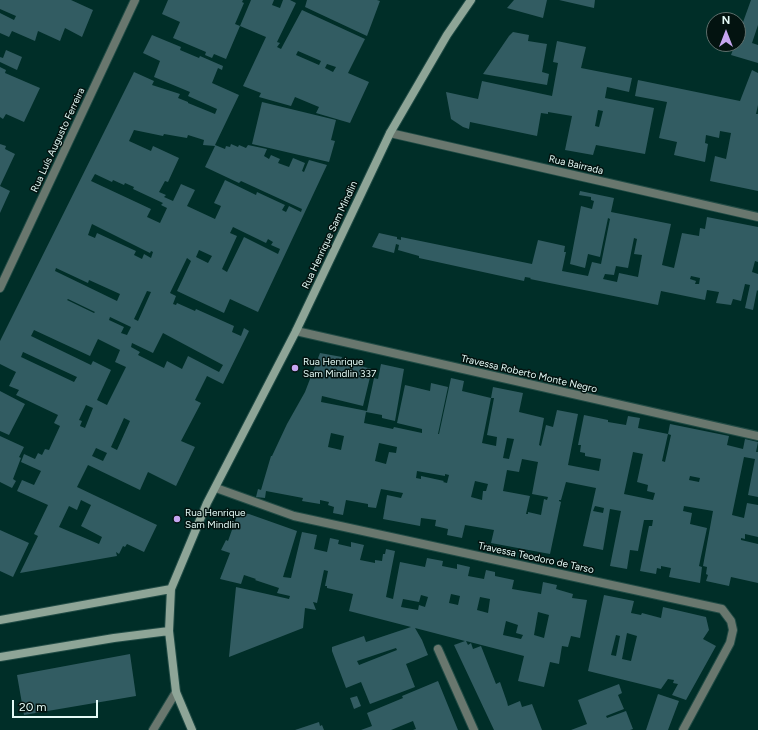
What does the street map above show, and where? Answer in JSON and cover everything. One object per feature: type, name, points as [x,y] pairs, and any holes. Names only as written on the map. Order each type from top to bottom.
[{"type":"main road","name":"Rua Henrique Sam Mindlin","points":[[171,588],[207,503],[296,331],[390,133],[447,35],[471,0]]},
{"type":"main road","points":[[0,620],[171,588],[169,631],[176,692],[192,730]]},
{"type":"main road","points":[[0,657],[114,638],[169,631]]},
{"type":"street","name":"Rua Luís Augusto Ferreira","points":[[0,288],[135,0]]},
{"type":"street","name":"Rua Bairrada","points":[[390,133],[758,217]]},
{"type":"street","name":"Travessa Roberto Monte Negro","points":[[296,331],[758,436]]},
{"type":"street","name":"Travessa Teodoro de Tarso","points":[[216,488],[294,516],[722,610],[727,614],[731,621],[733,630],[730,643],[683,730]]},
{"type":"street","points":[[438,649],[474,730]]},
{"type":"street","points":[[153,730],[176,692]]},
{"type":"building","points":[[0,0],[71,0],[93,10],[82,37],[65,28],[60,41],[38,31],[35,41],[12,31],[9,37],[0,33],[0,13],[14,20],[16,16],[0,9]]},
{"type":"building","points":[[168,0],[243,0],[242,2],[244,3],[235,24],[240,26],[226,59],[214,54],[212,58],[205,55],[206,52],[173,38],[180,22],[162,14]]},
{"type":"building","points":[[251,0],[274,0],[272,5],[280,8],[283,0],[290,0],[296,3],[277,42],[280,43],[277,47],[281,49],[302,10],[365,39],[348,73],[369,82],[350,123],[316,113],[319,107],[295,97],[291,106],[259,97],[261,93],[243,86],[266,37],[240,26]],"holes":[[[298,51],[321,61],[319,65],[296,55]],[[327,64],[336,67],[333,72],[325,68]]]},
{"type":"building","points":[[307,0],[380,1],[367,36],[305,7]]},
{"type":"building","points":[[514,0],[547,0],[543,18],[507,8]]},
{"type":"building","points":[[559,0],[595,0],[594,8]]},
{"type":"building","points":[[751,0],[758,0],[758,25],[752,43],[758,45],[758,63],[731,55],[732,52],[746,52],[746,14]]},
{"type":"building","points":[[513,32],[529,35],[528,41],[547,44],[542,72],[549,74],[547,85],[483,74]]},
{"type":"building","points":[[152,35],[181,47],[180,50],[199,58],[200,56],[223,66],[222,70],[218,68],[212,83],[239,95],[215,145],[225,149],[226,146],[230,147],[231,144],[238,147],[239,145],[246,148],[248,145],[267,149],[264,156],[269,159],[271,155],[280,159],[278,163],[289,167],[293,158],[305,163],[302,171],[304,172],[309,160],[327,165],[258,312],[230,299],[224,313],[177,291],[191,261],[187,258],[170,293],[176,296],[173,304],[176,305],[177,303],[195,311],[196,309],[234,326],[232,332],[241,336],[244,328],[249,331],[223,384],[207,376],[195,400],[201,403],[181,441],[195,447],[176,486],[148,472],[140,490],[88,465],[77,487],[157,525],[144,552],[127,544],[125,547],[123,546],[119,554],[116,552],[117,556],[20,573],[38,536],[34,534],[48,505],[17,491],[22,480],[34,485],[41,471],[21,462],[24,454],[35,459],[38,453],[42,455],[45,449],[49,450],[60,426],[54,423],[58,415],[16,395],[19,390],[9,386],[16,372],[0,364],[0,341],[134,72],[154,81],[152,85],[180,94],[178,98],[188,103],[215,114],[217,109],[188,96],[190,92],[154,77],[160,61],[143,53]],"holes":[[[134,130],[163,136],[164,134],[187,138],[188,135],[204,140],[203,145],[215,146],[205,167],[239,183],[241,181],[302,209],[301,212],[289,206],[286,212],[282,210],[285,205],[257,192],[256,195],[225,180],[214,203],[221,206],[215,219],[187,206],[195,190],[181,184],[173,201],[164,197],[166,195],[159,192],[165,181],[168,182],[179,158],[153,146],[151,151],[129,141]],[[95,174],[112,182],[113,180],[124,185],[125,183],[134,187],[133,189],[163,203],[161,205],[167,208],[160,223],[147,217],[151,209],[91,181]],[[92,224],[150,253],[151,251],[153,252],[151,258],[144,254],[142,259],[134,255],[136,251],[97,233],[95,238],[88,235]],[[233,227],[266,243],[268,239],[273,242],[271,245],[280,249],[278,254],[244,237],[227,272],[222,269],[237,236],[230,233]],[[199,250],[212,256],[208,263],[196,257]],[[56,268],[88,283],[89,280],[120,294],[117,301],[55,271]],[[147,291],[151,292],[138,321],[134,319]],[[68,299],[95,312],[94,313],[67,300]],[[110,317],[131,327],[127,335],[121,333],[124,327],[109,320]],[[34,330],[90,356],[98,339],[120,350],[115,362],[126,367],[107,405],[97,400],[111,370],[93,361],[91,365],[31,336]],[[163,333],[223,365],[219,372],[188,356],[182,369],[167,361],[164,368],[138,355],[140,352],[131,347],[132,343],[153,353]],[[23,352],[77,377],[74,382],[21,357]],[[86,405],[93,408],[85,428],[80,426],[82,421],[79,420]],[[124,418],[130,421],[117,450],[111,447]],[[96,448],[107,453],[103,461],[92,456]],[[81,500],[91,505],[81,526],[102,537],[99,544],[59,527],[69,506],[77,510]]]},
{"type":"building","points":[[557,41],[586,47],[581,68],[632,78],[629,92],[607,87],[605,98],[654,108],[645,154],[596,145],[593,155],[565,150],[572,116],[548,112],[548,114],[541,113],[537,136],[470,122],[469,129],[451,119],[446,92],[478,99],[482,81],[552,96],[558,63],[553,62]],"holes":[[[598,110],[603,111],[599,127],[595,126]]]},
{"type":"building","points":[[6,50],[22,57],[17,70],[0,62],[0,57],[3,58]]},
{"type":"building","points":[[0,67],[6,70],[5,73],[40,88],[24,122],[6,114],[3,119],[0,117]]},
{"type":"building","points":[[752,70],[758,73],[758,105],[756,114],[758,114],[758,191],[710,181],[715,156],[726,159],[731,133],[720,131],[719,138],[706,135],[705,143],[708,144],[705,162],[674,155],[677,142],[659,138],[667,102],[635,96],[638,80],[740,101]]},
{"type":"building","points":[[262,102],[336,120],[331,140],[335,141],[329,162],[252,144]]},
{"type":"building","points":[[0,144],[6,146],[5,149],[15,154],[0,186]]},
{"type":"building","points":[[0,186],[10,191],[0,213]]},
{"type":"building","points":[[580,191],[614,198],[611,212],[671,224],[662,265],[674,268],[682,233],[699,236],[700,228],[705,229],[707,217],[758,227],[758,262],[755,261],[752,272],[758,274],[758,291],[757,290],[753,310],[745,308],[750,285],[745,284],[741,301],[733,299],[731,305],[716,303],[719,292],[707,290],[705,300],[661,291],[658,305],[530,279],[531,278],[525,277],[524,281],[419,258],[419,256],[398,250],[399,245],[396,244],[394,253],[372,247],[379,233],[397,237],[397,239],[401,240],[401,237],[532,264],[538,240],[565,246],[564,252],[566,252],[562,271],[588,276],[592,262],[601,264],[610,219],[608,218],[600,257],[588,254],[585,268],[570,264],[581,206],[592,209],[594,201],[591,200],[591,197],[579,195]],"holes":[[[634,238],[637,239],[634,254],[642,255],[638,277],[619,273],[617,282],[603,279],[605,274],[614,275],[616,266],[628,268]],[[691,276],[700,278],[699,284],[695,284],[696,281],[690,279]]]},
{"type":"building","points":[[320,353],[342,357],[341,361],[372,369],[363,406],[322,396],[321,402],[367,411],[374,378],[378,379],[381,364],[404,369],[395,421],[382,418],[382,415],[366,412],[364,423],[422,433],[422,429],[397,423],[405,385],[430,391],[431,383],[448,387],[438,434],[451,378],[464,381],[462,391],[491,398],[493,387],[523,393],[519,412],[544,418],[539,445],[541,446],[546,425],[553,427],[557,410],[578,414],[568,465],[599,471],[601,459],[585,456],[585,453],[580,452],[581,445],[578,445],[584,415],[608,420],[608,422],[626,425],[628,416],[640,418],[638,428],[668,434],[670,424],[729,436],[727,445],[743,449],[745,439],[758,442],[756,452],[758,452],[758,497],[748,495],[755,459],[744,457],[732,515],[744,518],[747,503],[758,505],[758,537],[745,534],[745,539],[741,538],[741,540],[758,544],[758,583],[731,577],[729,586],[706,581],[708,575],[706,574],[707,567],[703,566],[713,511],[684,506],[683,511],[692,513],[690,524],[707,528],[699,566],[702,567],[700,583],[669,577],[671,568],[661,566],[661,569],[657,568],[656,574],[640,571],[649,526],[652,526],[653,520],[644,520],[638,551],[630,550],[627,569],[610,566],[621,511],[610,509],[603,550],[583,546],[596,488],[566,482],[561,500],[559,500],[561,502],[550,554],[491,543],[494,530],[465,525],[462,538],[447,535],[448,529],[435,526],[436,520],[421,518],[420,526],[383,519],[387,495],[401,498],[403,493],[381,489],[376,508],[368,507],[368,504],[346,500],[343,515],[333,513],[334,507],[328,505],[329,502],[320,500],[320,504],[302,501],[303,498],[266,491],[265,498],[256,497],[258,489],[261,490],[271,456],[305,392]],"holes":[[[491,398],[494,398],[487,435],[497,437],[496,446],[482,443]],[[331,433],[344,436],[341,450],[328,447]],[[668,434],[671,435],[665,462],[662,461]],[[507,438],[514,439],[509,459],[503,458]],[[379,443],[397,447],[396,453],[389,452],[386,464],[375,461]],[[633,452],[643,454],[637,482],[648,485],[647,491],[655,493],[653,500],[624,494]],[[522,459],[538,462],[532,494],[548,497],[547,500],[544,499],[541,515],[528,512],[528,514],[526,514],[530,496],[503,491],[507,470],[519,472]],[[417,471],[445,476],[445,474],[449,475],[447,483],[421,476],[421,479],[416,478]],[[690,476],[700,478],[699,482],[689,480]],[[475,481],[488,484],[486,491],[483,491],[482,500],[471,497]],[[595,506],[604,508],[603,513],[593,511]]]},
{"type":"building","points":[[0,391],[25,404],[9,435],[0,431]]},
{"type":"building","points":[[0,436],[24,447],[19,457],[21,458],[13,479],[16,481],[12,488],[0,482]]},
{"type":"building","points":[[238,513],[249,514],[297,531],[283,577],[291,578],[302,532],[317,535],[314,549],[327,552],[330,538],[339,540],[338,544],[351,547],[351,542],[364,545],[360,560],[375,563],[375,560],[382,561],[383,554],[385,554],[386,549],[395,551],[386,597],[393,599],[400,562],[425,567],[427,558],[443,561],[442,566],[457,569],[457,564],[470,567],[468,576],[484,579],[486,570],[495,572],[495,576],[514,580],[512,589],[541,594],[543,582],[557,585],[556,589],[573,594],[572,598],[587,600],[580,638],[571,636],[568,647],[562,646],[559,664],[550,662],[544,687],[518,681],[524,656],[466,641],[468,645],[471,643],[473,649],[481,646],[496,684],[500,682],[508,706],[520,701],[522,707],[532,704],[542,730],[494,730],[454,645],[465,641],[415,628],[428,655],[406,664],[415,687],[370,704],[361,682],[346,688],[332,651],[332,647],[364,636],[366,642],[411,627],[349,611],[353,594],[327,588],[327,586],[325,586],[328,571],[324,570],[317,603],[313,602],[316,610],[305,608],[303,628],[229,657],[236,587],[289,599],[290,596],[277,593],[279,588],[244,575],[241,584],[220,579],[230,553],[221,550],[226,540],[228,541]],"holes":[[[451,594],[460,596],[458,605],[449,603]],[[421,595],[428,597],[425,607],[419,605],[418,610],[401,607],[403,599],[419,602]],[[480,597],[490,599],[488,613],[477,610]],[[538,612],[549,615],[544,638],[534,635]],[[506,621],[518,625],[516,633],[523,635],[521,639],[503,635]],[[396,648],[397,650],[359,665],[357,661]]]},
{"type":"building","points":[[0,530],[29,543],[13,577],[0,571]]},
{"type":"building","points":[[604,595],[634,601],[631,613],[641,615],[642,613],[661,618],[663,607],[706,617],[709,630],[703,639],[716,646],[686,700],[672,695],[678,684],[673,683],[674,680],[668,679],[661,689],[588,671]],"holes":[[[627,633],[637,636],[631,661],[622,659]],[[616,635],[620,636],[616,656],[611,655]]]},
{"type":"building","points":[[130,654],[136,696],[24,715],[17,675]]},
{"type":"building","points":[[438,681],[458,730],[413,730],[416,729],[413,721],[391,730],[361,730],[372,726],[367,713]]},
{"type":"building","points":[[619,684],[622,693],[618,695],[624,709],[606,716],[607,718],[626,711],[633,729],[571,730],[587,724],[578,700]]},
{"type":"building","points":[[658,694],[679,701],[668,730],[646,730]]},
{"type":"building","points":[[357,696],[361,706],[354,709],[350,698]]},
{"type":"building","points":[[319,722],[320,726],[322,725],[324,730],[295,730]]},
{"type":"place","name":"Rua Henrique Sam Mindlin 337","points":[[295,368]]},
{"type":"place","name":"Rua Henrique Sam Mindlin","points":[[177,519]]}]
